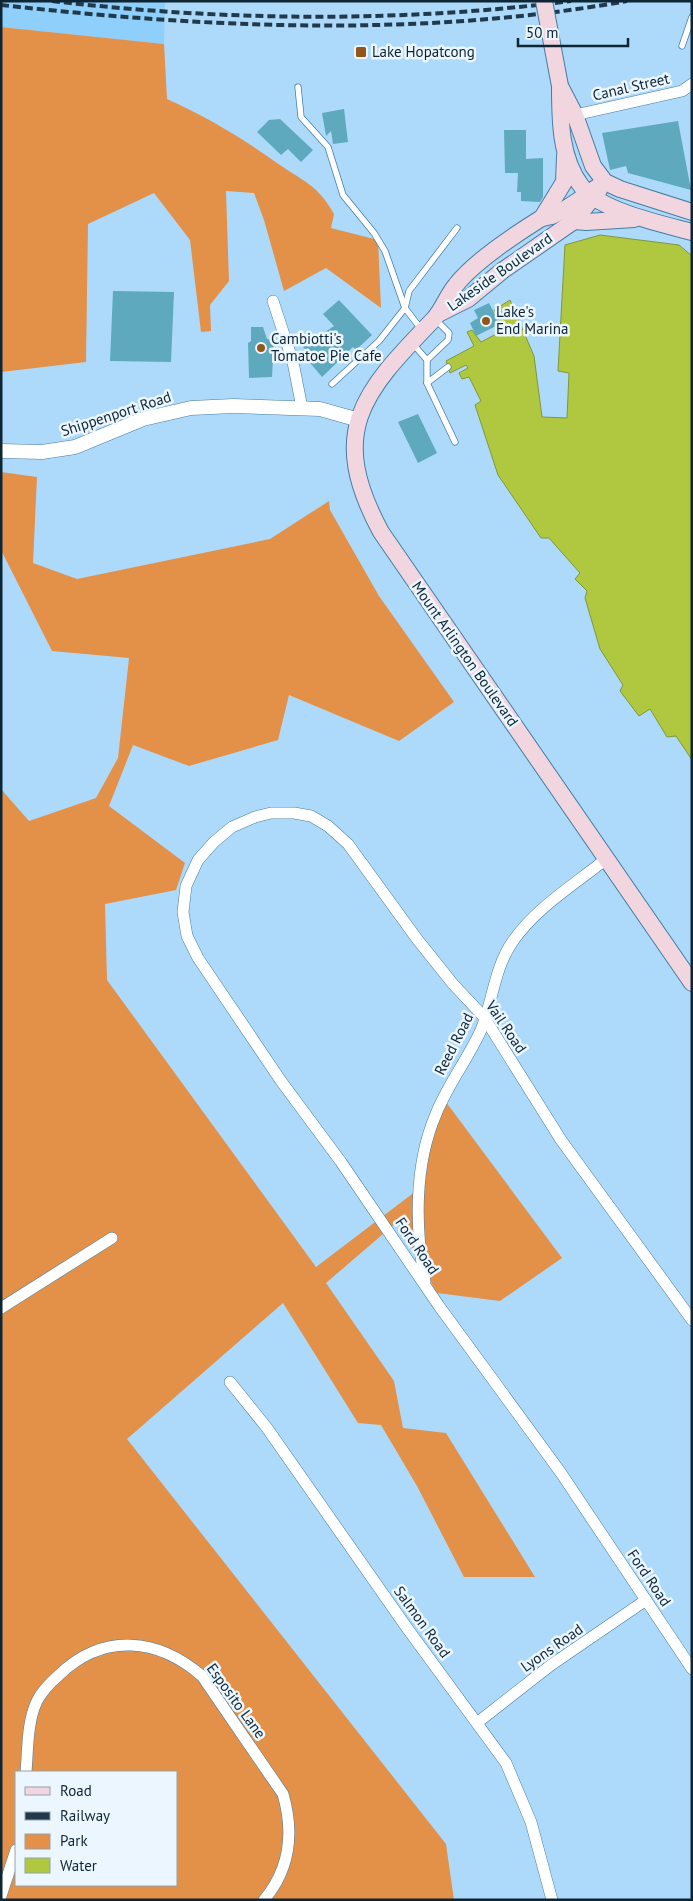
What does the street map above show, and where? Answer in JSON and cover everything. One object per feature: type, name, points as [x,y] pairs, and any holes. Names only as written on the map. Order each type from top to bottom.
[{"type":"main road","points":[[544,1],[560,86],[560,124],[565,151],[576,178],[591,195],[618,209],[692,232]]},
{"type":"main road","points":[[560,86],[576,115],[593,166],[606,182],[620,189],[692,212]]},
{"type":"main road","points":[[542,218],[553,204],[564,182],[565,151]]},
{"type":"main road","name":"Lakeside Boulevard","points":[[437,316],[456,284],[496,250],[542,218],[555,214],[591,195],[606,182]]},
{"type":"main road","name":"Lakeside Boulevard","points":[[437,316],[468,299],[502,271],[574,221],[591,195]]},
{"type":"main road","points":[[574,221],[646,218]]},
{"type":"main road","name":"Mount Arlington Boulevard","points":[[437,316],[382,375],[366,400],[355,440],[357,478],[365,503],[381,532],[692,983]]},
{"type":"street","name":"Canal Street","points":[[576,115],[682,91],[692,84]]},
{"type":"street","points":[[272,301],[293,362],[302,408]]},
{"type":"street","name":"Shippenport Road","points":[[1,451],[42,452],[75,447],[143,419],[191,408],[320,409],[360,420]]},
{"type":"street","name":"Vail Road","points":[[226,832],[255,817],[271,813],[294,813],[310,816],[328,826],[348,844],[418,939],[484,1017],[561,1140],[692,1320]]},
{"type":"street","name":"Ford Road","points":[[226,832],[198,860],[186,886],[184,912],[187,936],[212,980],[281,1081],[341,1162],[425,1285],[561,1473],[692,1669]]},
{"type":"street","name":"Reed Road","points":[[425,1285],[418,1242],[425,1148],[435,1114],[466,1061],[484,1017],[498,971],[512,942],[543,908],[606,859]]},
{"type":"street","points":[[1,1308],[112,1238]]},
{"type":"street","name":"Salmon Road","points":[[230,1382],[267,1428],[407,1628],[478,1722],[506,1763],[531,1822],[552,1900]]},
{"type":"street","name":"Lyons Road","points":[[478,1722],[551,1666],[646,1600]]},
{"type":"street","name":"Esposito Lane","points":[[26,1771],[30,1724],[37,1701],[51,1682],[66,1668],[87,1654],[106,1647],[128,1644],[149,1646],[187,1663],[202,1676],[283,1794],[289,1814],[288,1854],[281,1873],[264,1900]]},
{"type":"street","points":[[1,1896],[15,1853]]},
{"type":"lane","points":[[682,46],[692,18]]},
{"type":"lane","points":[[298,87],[301,117],[328,147],[343,195],[374,232],[385,250],[404,308],[427,360],[427,383],[455,442]]},
{"type":"lane","points":[[332,384],[379,342],[404,308],[409,291],[457,228]]},
{"type":"lane","points":[[427,360],[448,340],[449,333],[437,316]]},
{"type":"lane","points":[[427,383],[448,367]]},
{"type":"shaded area","points":[[1,1],[165,1],[164,44],[1,27]]},
{"type":"green space","points":[[1,27],[164,44],[167,99],[224,128],[309,184],[322,196],[334,214],[331,228],[378,240],[381,308],[326,268],[284,291],[264,220],[254,193],[226,191],[229,281],[210,305],[211,331],[201,332],[190,240],[154,193],[88,224],[86,362],[1,372]]},
{"type":"green space","points":[[1,472],[37,477],[33,563],[77,579],[270,539],[329,501],[330,510],[379,596],[454,702],[399,741],[289,695],[278,740],[189,766],[133,745],[109,806],[185,863],[176,890],[105,904],[107,980],[316,1267],[420,1188],[443,1098],[562,1258],[500,1301],[437,1293],[397,1222],[326,1283],[394,1381],[403,1428],[446,1433],[535,1577],[464,1577],[417,1486],[381,1425],[358,1423],[283,1303],[127,1439],[446,1844],[454,1900],[1,1900],[1,789],[29,821],[96,798],[118,758],[129,658],[52,651],[1,550]]},
{"type":"water","points":[[600,235],[679,245],[692,256],[692,760],[676,736],[667,737],[650,709],[639,716],[620,691],[623,685],[600,649],[585,598],[587,591],[575,579],[580,573],[549,538],[541,538],[498,475],[475,405],[481,401],[469,377],[462,379],[459,373],[468,368],[466,365],[450,373],[446,361],[474,346],[467,332],[472,330],[481,342],[504,330],[494,310],[510,300],[534,356],[542,417],[567,418],[569,373],[558,371],[565,245]]},
{"type":"building","points":[[344,109],[348,142],[333,144],[331,131],[326,136],[322,113]]},
{"type":"building","points":[[280,119],[313,150],[301,162],[288,149],[281,155],[257,132],[269,120]]},
{"type":"building","points":[[678,121],[691,190],[628,173],[626,166],[610,170],[602,133]]},
{"type":"building","points":[[504,130],[526,130],[526,159],[543,158],[543,197],[540,202],[521,201],[521,192],[517,192],[518,173],[505,173]]},
{"type":"building","points":[[113,291],[174,292],[171,362],[110,361]]},
{"type":"building","points":[[339,300],[372,335],[356,350],[353,347],[322,377],[306,358],[310,354],[303,347],[334,326],[323,314]]},
{"type":"building","name":"Lake's End Marina","points":[[489,303],[500,324],[476,336],[470,323],[478,318],[474,310]]},
{"type":"building","name":"Cambiotti's Tomatoe Pie Cafe","points":[[251,327],[263,327],[267,339],[274,340],[272,377],[249,378],[248,343],[251,341]]},
{"type":"building","points":[[418,414],[437,453],[418,463],[398,422]]},
{"type":"railway","points":[[52,1],[181,13],[312,17],[442,13],[571,1]]},
{"type":"railway","points":[[1,5],[157,19],[314,26],[393,25],[471,20],[549,13],[627,1]]},
{"type":"place","name":"Lake Hopatcong","points":[[361,52]]},
{"type":"place","name":"Lake's End Marina","points":[[486,321]]},
{"type":"place","name":"Cambiotti's Tomatoe Pie Cafe","points":[[261,348]]}]
